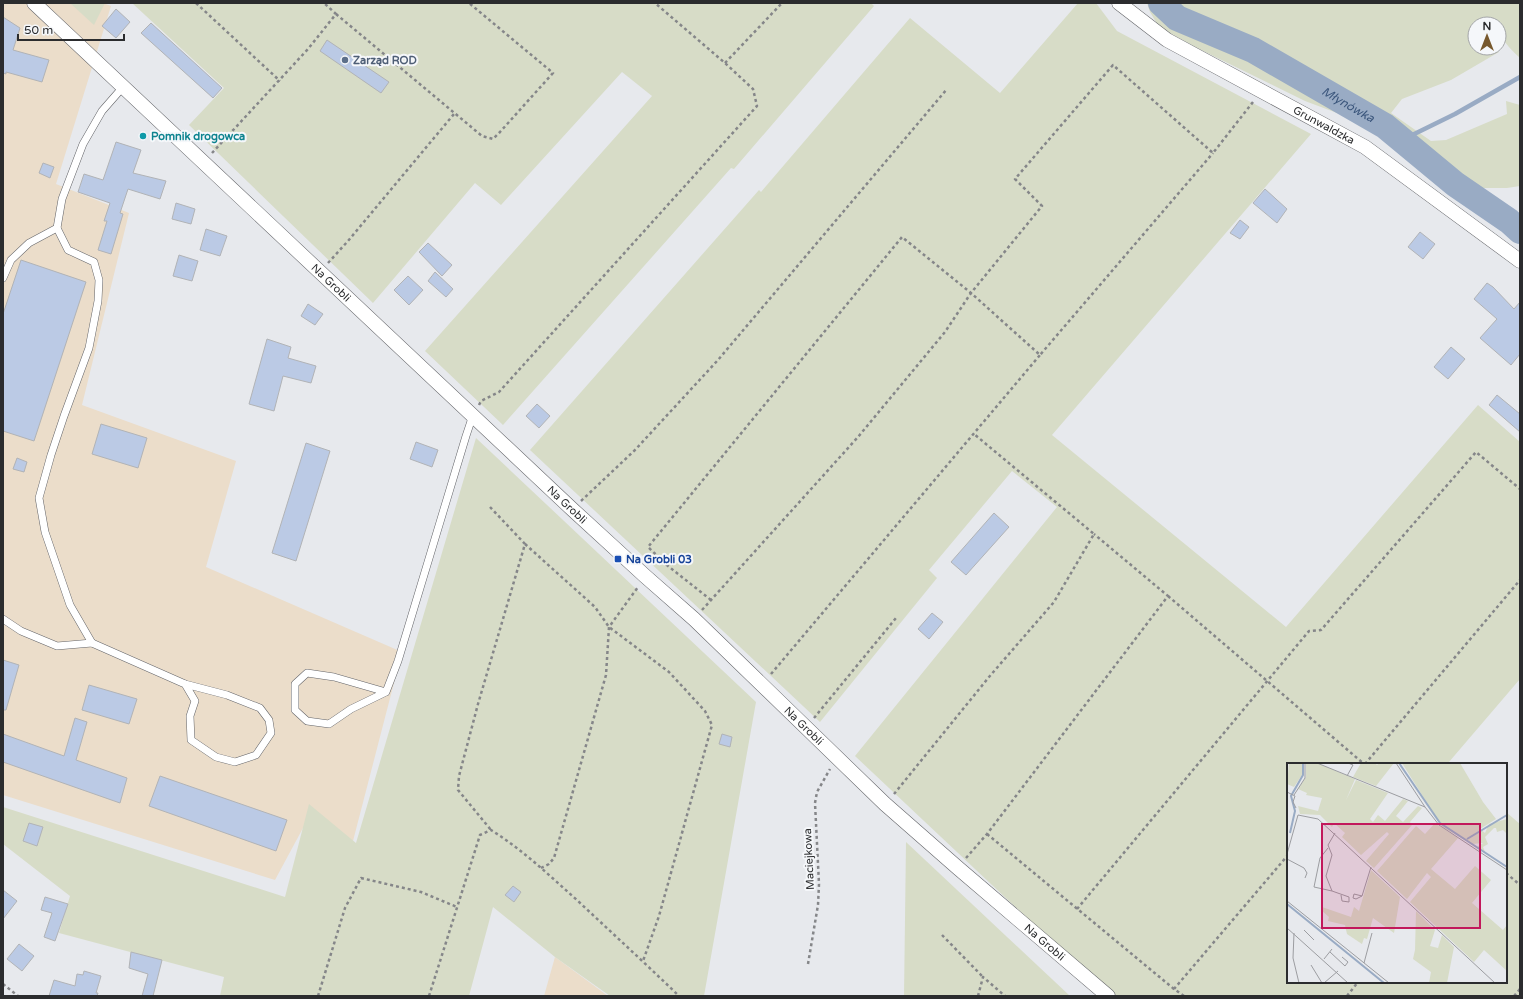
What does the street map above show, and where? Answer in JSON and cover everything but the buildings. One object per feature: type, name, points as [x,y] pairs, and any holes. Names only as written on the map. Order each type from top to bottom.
[{"type":"street","name":"Na Grobli","points":[[34,3],[573,510],[694,619],[885,804],[1108,996]]},
{"type":"street","name":"Grunwaldzka","points":[[1119,3],[1167,40],[1365,147],[1520,261]]},
{"type":"lane","points":[[92,643],[70,605],[45,532],[39,498],[61,422],[89,348],[98,301],[98,280],[94,262],[68,250],[57,228],[62,199],[83,144],[102,111],[123,87]]},
{"type":"lane","points":[[3,278],[11,260],[29,243],[57,228]]},
{"type":"lane","points":[[386,692],[334,677],[308,673],[295,684],[295,710],[308,721],[329,724],[351,709],[386,692],[398,661],[473,415]]},
{"type":"lane","points":[[3,619],[21,631],[58,646],[92,643],[185,684],[227,695],[260,708],[269,720],[271,734],[256,754],[234,762],[216,757],[191,740],[190,716],[195,701],[185,684]]},
{"type":"path","points":[[196,3],[280,81]]},
{"type":"path","points":[[324,3],[454,114],[482,136],[493,138],[553,74],[469,3]]},
{"type":"path","points":[[473,415],[481,401],[499,392],[757,106],[753,89],[655,3]]},
{"type":"path","points":[[725,63],[782,3]]},
{"type":"path","points":[[203,162],[280,81],[336,14]]},
{"type":"path","points":[[694,619],[858,437],[945,332],[971,293],[1042,206],[1015,180],[1113,65],[1213,153]]},
{"type":"path","points":[[573,510],[635,450],[718,360],[947,89]]},
{"type":"path","points":[[761,685],[1213,153],[1261,91]]},
{"type":"path","points":[[320,271],[348,241],[454,114]]},
{"type":"path","points":[[711,600],[648,548],[902,237],[971,293],[1040,355]]},
{"type":"path","points":[[974,434],[1168,596],[1364,763]]},
{"type":"path","points":[[1077,909],[1309,632],[1321,630],[1476,452],[1520,489]]},
{"type":"path","points":[[490,508],[525,544],[595,607],[609,626],[669,672],[705,710],[712,725],[659,916],[643,961]]},
{"type":"path","points":[[885,804],[989,677],[1054,602],[1094,534]]},
{"type":"path","points":[[525,544],[478,704],[459,776],[458,790],[491,830],[511,842],[541,868],[679,996]]},
{"type":"path","points":[[541,868],[549,864],[554,858],[606,675],[609,626],[645,576]]},
{"type":"path","points":[[1366,763],[1520,580]]},
{"type":"path","points":[[958,868],[987,834],[1168,596]]},
{"type":"path","points":[[806,728],[896,618]]},
{"type":"path","name":"Maciejkowa","points":[[808,964],[818,905],[819,884],[814,803],[817,792],[837,758]]},
{"type":"path","points":[[429,996],[480,835],[491,830]]},
{"type":"path","points":[[987,834],[1184,996]]},
{"type":"path","points":[[1174,989],[1287,856]]},
{"type":"path","points":[[1507,874],[1520,885]]},
{"type":"path","points":[[318,996],[345,908],[361,878],[421,892],[457,907]]},
{"type":"path","points":[[942,935],[1005,996]]},
{"type":"path","points":[[978,996],[983,976]]},
{"type":"path","points":[[1347,996],[1357,983]]},
{"type":"path","points":[[3,984],[18,996]]},
{"type":"path","points":[[1514,996],[1520,989]]},
{"type":"shaded area","points":[[3,3],[103,3],[111,6],[56,184],[129,213],[82,405],[236,461],[206,567],[402,652],[353,841],[303,828],[275,880],[3,795]]},
{"type":"shaded area","points":[[555,957],[608,996],[544,996]]},
{"type":"green space","points":[[70,3],[105,3],[94,25]]},
{"type":"green space","points":[[132,3],[871,3],[874,6],[734,169],[731,168],[503,425],[425,351],[652,96],[622,72],[501,205],[475,183],[373,303],[189,125],[224,88]]},
{"type":"green space","points":[[1078,3],[1096,3],[1117,31],[1311,134],[1052,435],[1286,627],[1478,405],[1520,442],[1520,679],[1449,762],[1450,763],[1287,763],[1287,983],[1507,983],[1507,813],[1520,824],[1520,996],[1110,996],[855,756],[1057,507],[1012,471],[929,570],[937,578],[820,722],[530,450],[759,190],[761,192],[910,18],[1000,93]]},
{"type":"green space","points":[[1147,3],[1520,3],[1520,58],[1507,44],[1507,16],[1467,16],[1467,56],[1492,56],[1451,80],[1402,99],[1391,113],[1431,141],[1446,140],[1507,114],[1506,101],[1520,105],[1520,186],[1507,188],[1445,188],[1369,125],[1305,101],[1197,48],[1159,27],[1150,12]]},
{"type":"green space","points":[[1520,213],[1520,237],[1494,223]]},
{"type":"green space","points":[[476,438],[756,702],[704,996],[610,996],[555,957],[493,907],[469,996],[220,996],[224,977],[59,933],[70,896],[3,844],[3,807],[285,897],[309,804],[356,843]]},
{"type":"green space","points":[[906,842],[1070,996],[904,996]]},
{"type":"waterway","name":"Młynówka","points":[[1161,3],[1177,18],[1253,50],[1385,126],[1455,184],[1509,221],[1520,231]]},
{"type":"waterway","points":[[1402,140],[1455,114],[1520,77]]},
{"type":"place","name":"Zarząd ROD","points":[[345,60]]},
{"type":"place","name":"Pomnik drogowca","points":[[143,136]]},
{"type":"place","name":"Na Grobli 03","points":[[618,559]]}]
